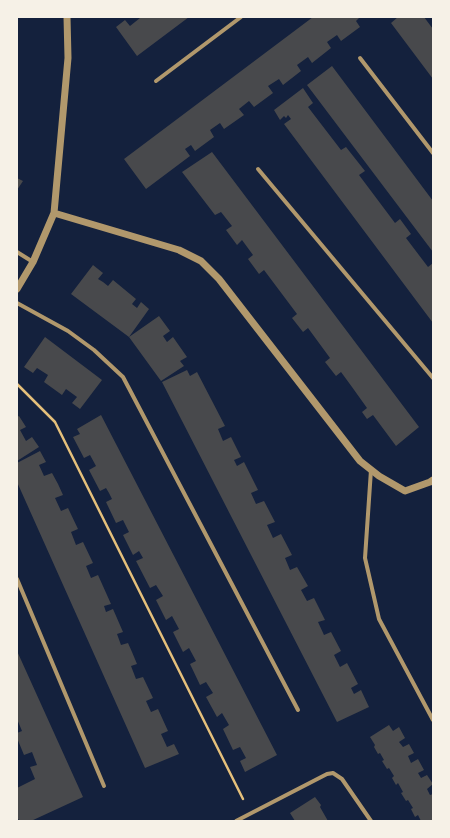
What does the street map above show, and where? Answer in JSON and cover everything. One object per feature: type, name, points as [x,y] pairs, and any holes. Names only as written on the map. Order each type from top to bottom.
[{"type":"street","points":[[17,289],[33,262],[54,213],[68,58],[67,17]]},
{"type":"street","points":[[156,81],[241,17]]},
{"type":"street","points":[[360,58],[433,153]]},
{"type":"street","points":[[258,169],[433,378]]},
{"type":"street","points":[[54,213],[179,250],[201,261],[219,279],[360,461],[371,470],[405,491],[433,480]]},
{"type":"street","points":[[17,252],[33,262]]},
{"type":"street","points":[[17,302],[68,331],[94,350],[123,377],[298,710]]},
{"type":"street","points":[[371,470],[365,558],[379,619],[433,720]]},
{"type":"street","points":[[17,579],[104,786]]},
{"type":"street","points":[[236,821],[327,774],[333,773],[342,779],[371,821]]},
{"type":"path","points":[[17,384],[55,422],[250,814]]},
{"type":"building","points":[[139,17],[189,17],[137,56],[116,27],[125,20],[130,26],[140,18]]},
{"type":"building","points":[[313,17],[360,17],[356,21],[360,27],[341,41],[337,35],[327,42],[331,48],[312,63],[308,57],[297,65],[301,71],[283,85],[279,79],[268,86],[273,93],[254,107],[249,101],[239,109],[244,115],[224,129],[220,123],[210,130],[214,137],[195,151],[191,145],[185,149],[190,156],[146,189],[124,159]]},
{"type":"building","points":[[398,17],[424,17],[433,29],[433,79],[391,23]]},
{"type":"building","points":[[332,66],[433,201],[433,252],[307,85]]},
{"type":"building","points":[[303,88],[313,103],[308,107],[341,150],[346,147],[365,171],[359,175],[395,223],[400,219],[411,234],[406,238],[428,267],[433,263],[433,323],[284,124],[291,119],[288,115],[286,118],[284,116],[280,120],[274,110]]},
{"type":"building","points":[[212,152],[419,427],[396,446],[373,415],[367,419],[362,412],[367,408],[341,372],[336,376],[325,362],[330,358],[308,328],[303,332],[292,318],[297,314],[264,270],[259,274],[248,259],[253,255],[242,240],[237,245],[226,230],[232,226],[221,212],[215,215],[182,172]]},
{"type":"building","points":[[17,178],[23,181],[17,190]]},
{"type":"building","points":[[93,265],[103,273],[98,279],[108,286],[113,280],[136,299],[132,304],[137,308],[141,302],[149,309],[129,337],[71,294]]},
{"type":"building","points":[[159,316],[170,331],[163,336],[167,342],[173,337],[187,357],[180,361],[184,366],[161,381],[129,337]]},
{"type":"building","points":[[45,337],[102,380],[80,409],[72,403],[77,397],[66,389],[62,395],[44,382],[48,375],[37,368],[33,373],[24,367]]},
{"type":"building","points":[[187,370],[190,376],[197,372],[225,426],[218,429],[223,441],[231,437],[241,457],[234,460],[237,466],[244,462],[258,490],[251,493],[256,504],[264,501],[275,522],[267,525],[273,538],[281,534],[292,555],[285,558],[290,570],[297,567],[308,586],[301,590],[307,601],[314,598],[325,620],[318,622],[324,635],[331,632],[341,651],[334,655],[340,667],[347,663],[358,684],[351,688],[354,694],[361,690],[369,707],[337,722],[162,382]]},
{"type":"building","points":[[101,415],[277,755],[245,772],[240,761],[246,758],[240,747],[233,750],[223,729],[229,725],[222,713],[217,717],[206,697],[213,693],[206,682],[200,685],[190,664],[196,661],[189,648],[183,652],[173,632],[179,629],[172,616],[166,620],[156,600],[163,596],[156,585],[150,588],[136,561],[143,558],[139,551],[133,555],[123,535],[129,532],[123,520],[116,523],[106,502],[112,499],[109,493],[106,488],[100,491],[89,470],[96,466],[90,455],[84,458],[73,437],[80,434],[77,429]]},
{"type":"building","points":[[19,416],[26,427],[20,430],[26,441],[32,437],[39,447],[17,461],[17,417]]},
{"type":"building","points":[[40,451],[46,462],[39,465],[44,476],[52,473],[63,495],[55,498],[61,511],[68,508],[78,529],[71,532],[76,545],[83,542],[93,563],[86,566],[91,578],[98,575],[111,604],[104,606],[106,612],[113,609],[123,632],[117,634],[121,645],[128,643],[132,652],[137,664],[131,666],[136,679],[143,677],[153,698],[146,701],[151,712],[158,709],[168,731],[161,734],[167,747],[174,744],[179,754],[145,768],[17,482],[17,463]]},
{"type":"building","points":[[17,651],[83,797],[31,821],[17,820],[17,788],[35,779],[30,767],[37,765],[32,752],[24,755],[17,738],[17,733],[22,731],[17,719]]},
{"type":"building","points":[[389,725],[393,731],[399,727],[405,738],[399,742],[403,747],[409,744],[414,753],[408,756],[411,763],[418,759],[424,770],[418,773],[421,778],[427,775],[433,784],[427,789],[430,795],[433,794],[433,821],[421,821],[418,815],[415,817],[411,809],[413,808],[408,800],[406,801],[401,793],[403,792],[398,783],[396,785],[392,778],[394,776],[389,768],[387,769],[382,761],[384,760],[380,753],[378,754],[374,747],[375,745],[370,737]]},
{"type":"building","points":[[315,797],[321,805],[320,807],[328,821],[295,821],[290,813]]}]
